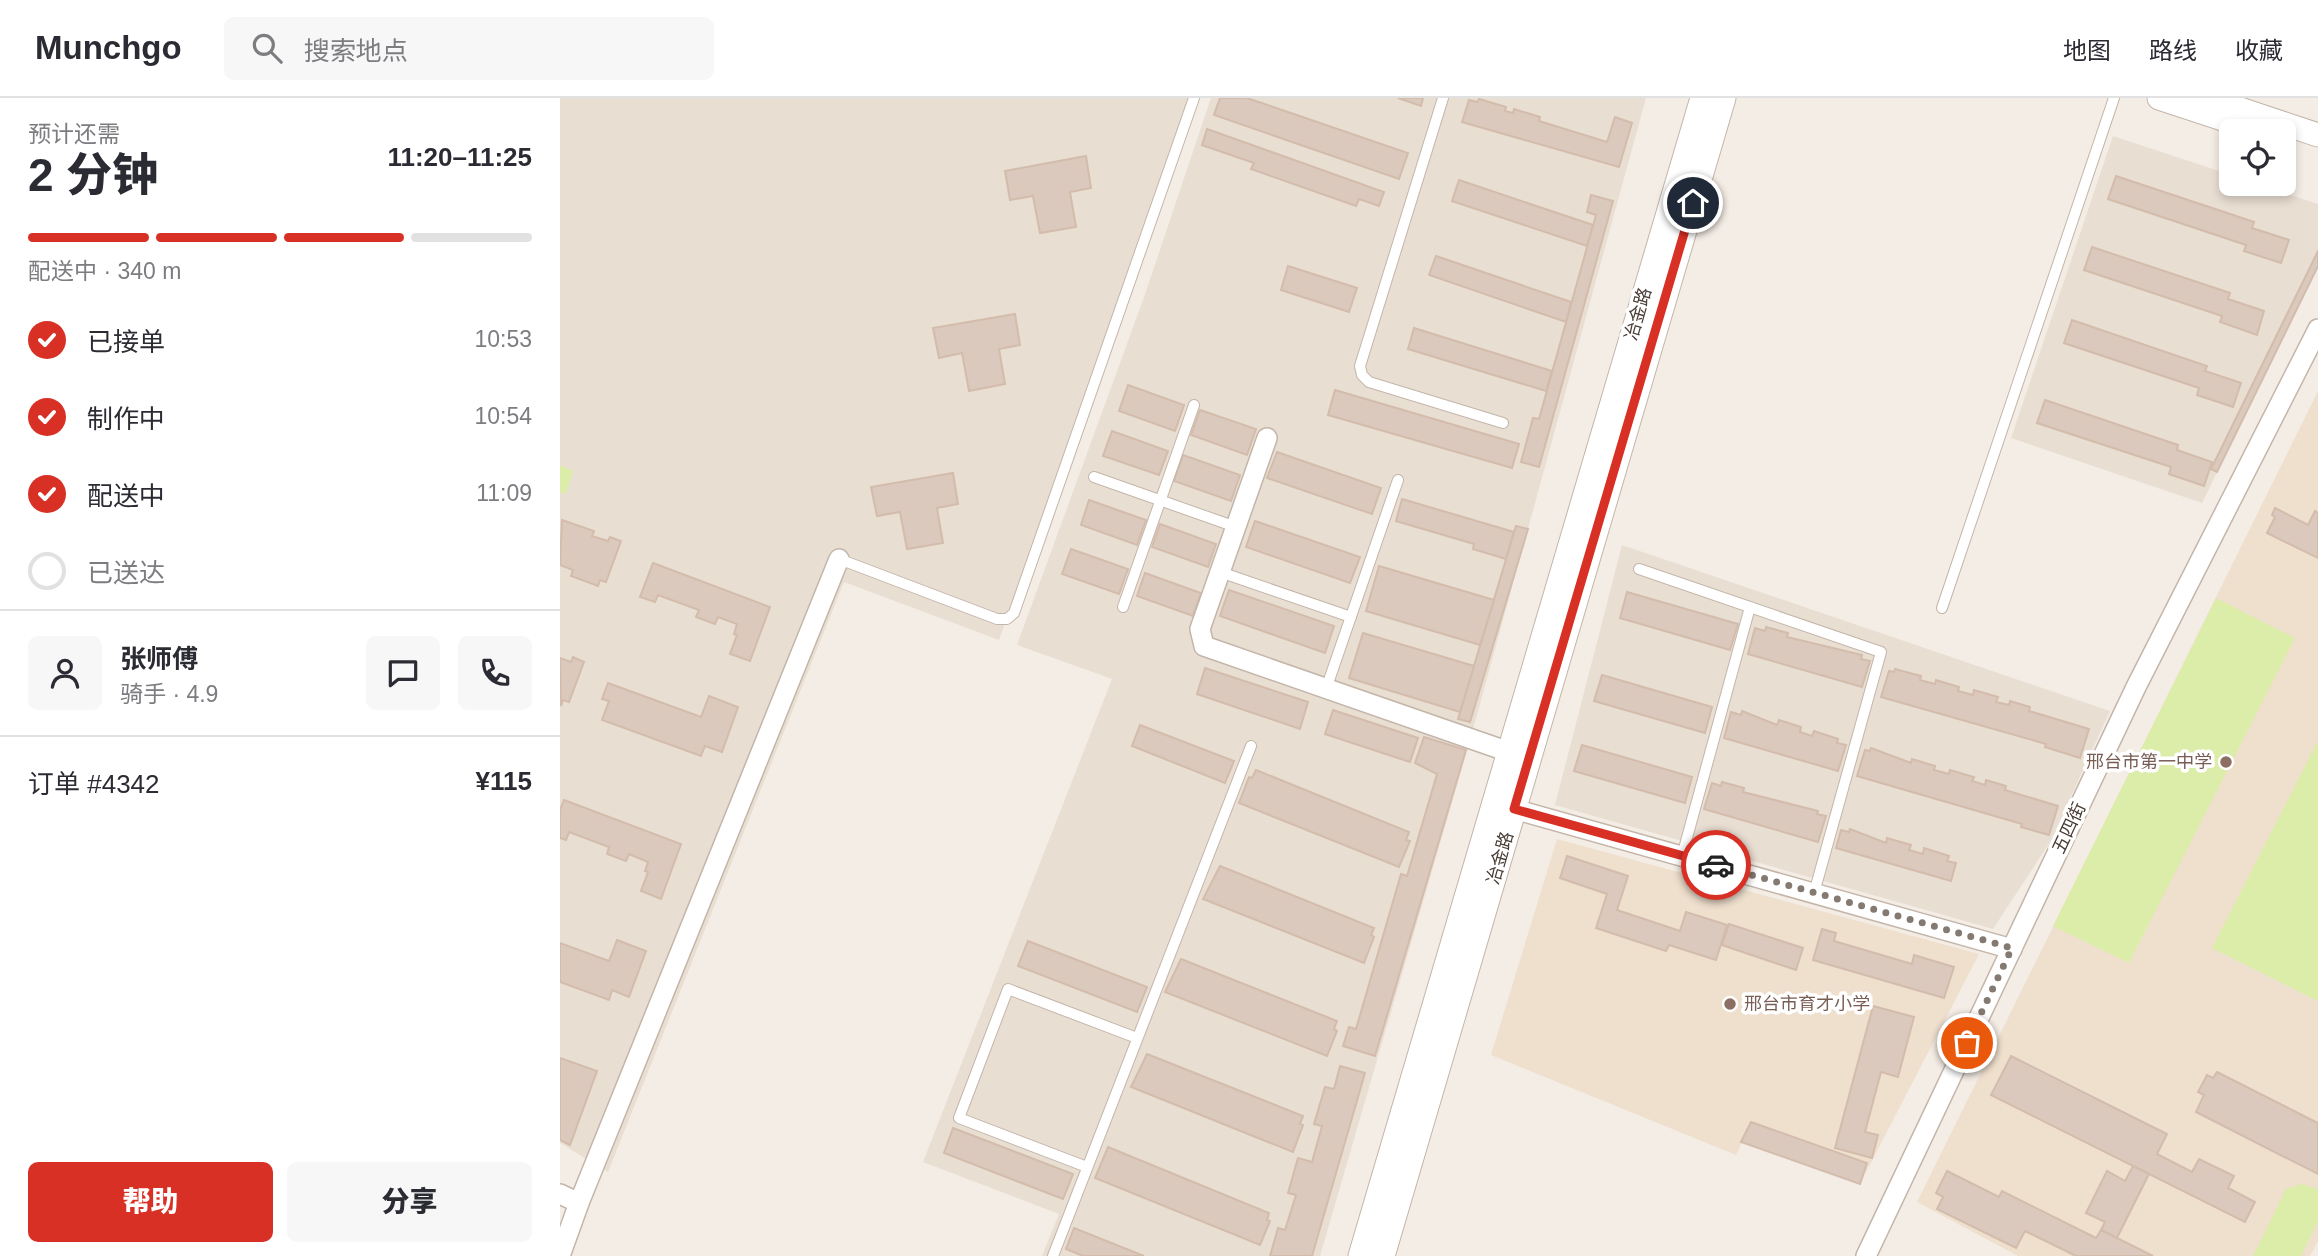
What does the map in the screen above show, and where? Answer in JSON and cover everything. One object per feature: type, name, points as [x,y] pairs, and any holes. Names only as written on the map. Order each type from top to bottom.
[{"type":"street","name":"冶金路","points":[[1360,1256],[1702,98]]},
{"type":"street","name":"冶金路","points":[[1382,1256],[1724,98]]},
{"type":"street","points":[[2159,98],[2222,119]]},
{"type":"street","points":[[2207,98],[2318,135]]},
{"type":"street","points":[[2296,144],[2318,151]]},
{"type":"street","name":"五四街","points":[[1866,1256],[2136,687],[2318,329]]},
{"type":"street","points":[[1267,438],[1200,629],[1204,646],[1509,752]]},
{"type":"street","points":[[561,1256],[579,1203],[839,559]]},
{"type":"street","points":[[1514,809],[2012,948]]},
{"type":"street","points":[[560,1194],[579,1203]]},
{"type":"lane","points":[[839,559],[997,619],[1007,619],[1014,613],[1194,98]]},
{"type":"lane","points":[[1443,98],[1360,366],[1362,375],[1369,382],[1503,423]]},
{"type":"lane","points":[[1941,608],[2115,98]]},
{"type":"lane","points":[[1123,607],[1194,405]]},
{"type":"lane","points":[[1094,477],[1236,527]]},
{"type":"lane","points":[[1326,689],[1398,480]]},
{"type":"lane","points":[[1639,569],[1881,652],[1814,893]]},
{"type":"lane","points":[[1220,572],[1351,617]]},
{"type":"lane","points":[[1682,856],[1750,607]]},
{"type":"lane","points":[[1053,1256],[1251,746]]},
{"type":"lane","points":[[1087,1167],[959,1118],[1008,989],[1137,1038]]},
{"type":"shaded area","points":[[560,98],[1191,98],[999,640],[844,582],[608,1172],[560,1143]]},
{"type":"shaded area","points":[[1211,98],[1646,98],[1469,744],[1320,1256],[1042,1256],[1059,1214],[923,1162],[1112,679],[1017,645],[1143,300]]},
{"type":"shaded area","points":[[2113,136],[2219,171],[2219,196],[2294,196],[2318,204],[2318,266],[2202,503],[2011,438]]},
{"type":"shaded area","name":"邢台市第一中学","points":[[2318,391],[2318,1241],[2310,1256],[2018,1256],[1917,1202]]},
{"type":"shaded area","points":[[1622,545],[2110,711],[2050,842],[1993,929],[1555,805]]},
{"type":"shaded area","name":"邢台市育才小学","points":[[1557,839],[1979,954],[1860,1184],[1742,1142],[1736,1155],[1491,1055]]},
{"type":"green space","points":[[560,465],[573,471],[566,494],[560,492]]},
{"type":"green space","points":[[2216,598],[2295,638],[2129,963],[2053,926]]},
{"type":"green space","points":[[2318,741],[2318,1001],[2212,948]]},
{"type":"green space","points":[[2302,1184],[2318,1189],[2318,1221],[2301,1256],[2253,1256],[2286,1189]]},
{"type":"building","points":[[1220,98],[1247,98],[1408,153],[1399,179],[1214,115]]},
{"type":"building","points":[[1398,98],[1423,98],[1421,106]]},
{"type":"building","points":[[1479,99],[1506,107],[1505,111],[1513,113],[1514,109],[1540,117],[1539,121],[1607,142],[1615,117],[1632,123],[1619,167],[1462,122],[1469,100],[1477,102]]},
{"type":"building","points":[[1207,129],[1384,192],[1379,206],[1359,199],[1356,206],[1251,169],[1254,163],[1202,145]]},
{"type":"building","points":[[1086,156],[1091,188],[1070,192],[1076,227],[1040,233],[1033,196],[1010,200],[1005,171]]},
{"type":"building","points":[[2116,176],[2254,222],[2252,228],[2289,240],[2281,263],[2244,251],[2246,245],[2108,199]]},
{"type":"building","points":[[1459,180],[1593,225],[1587,246],[1452,201]]},
{"type":"building","points":[[1591,195],[1613,201],[1539,467],[1521,462],[1533,418],[1539,419],[1596,215],[1587,212]]},
{"type":"building","points":[[2092,247],[2230,293],[2228,299],[2264,311],[2257,335],[2220,322],[2222,316],[2084,270]]},
{"type":"building","points":[[2318,251],[2318,266],[2217,472],[2211,469]]},
{"type":"building","points":[[1436,256],[1571,302],[1566,322],[1429,275]]},
{"type":"building","points":[[1288,266],[1357,288],[1349,312],[1281,290]]},
{"type":"building","points":[[1015,314],[1020,345],[999,349],[1005,384],[969,391],[962,353],[939,358],[933,328]]},
{"type":"building","points":[[2072,320],[2207,366],[2205,371],[2241,383],[2233,407],[2197,395],[2199,388],[2064,343]]},
{"type":"building","points":[[1414,328],[1552,371],[1546,391],[1408,349]]},
{"type":"building","points":[[1128,385],[1184,405],[1175,431],[1119,411]]},
{"type":"building","points":[[1335,390],[1519,444],[1512,468],[1328,415]]},
{"type":"building","points":[[2045,400],[2178,445],[2177,450],[2212,462],[2204,486],[2169,474],[2171,467],[2037,423]]},
{"type":"building","points":[[1200,410],[1256,429],[1247,455],[1191,435]]},
{"type":"building","points":[[1112,431],[1168,451],[1159,475],[1103,456]]},
{"type":"building","points":[[1277,452],[1381,488],[1372,514],[1267,478]]},
{"type":"building","points":[[1183,455],[1240,475],[1231,501],[1174,481]]},
{"type":"building","points":[[953,473],[958,504],[937,508],[943,543],[907,549],[900,512],[877,516],[871,487]]},
{"type":"building","points":[[1402,499],[1514,532],[1506,559],[1473,549],[1474,544],[1396,521]]},
{"type":"building","points":[[1089,500],[1146,520],[1137,545],[1081,525]]},
{"type":"building","points":[[2275,508],[2308,525],[2315,511],[2318,513],[2318,558],[2267,533],[2275,517],[2272,515]]},
{"type":"building","points":[[562,520],[594,531],[592,536],[608,541],[610,537],[621,541],[606,582],[600,580],[598,586],[571,576],[573,570],[560,565]]},
{"type":"building","points":[[1255,521],[1360,557],[1350,583],[1246,547]]},
{"type":"building","points":[[1160,524],[1216,544],[1208,567],[1152,547]]},
{"type":"building","points":[[1516,526],[1528,529],[1470,722],[1458,719]]},
{"type":"building","points":[[1071,549],[1128,569],[1119,594],[1062,574]]},
{"type":"building","points":[[653,563],[770,607],[750,661],[730,654],[737,635],[734,634],[737,624],[718,617],[715,624],[696,617],[699,610],[658,595],[655,602],[640,597]]},
{"type":"building","points":[[1379,566],[1494,600],[1480,645],[1366,611]]},
{"type":"building","points":[[1145,573],[1201,593],[1193,616],[1137,596]]},
{"type":"building","points":[[1229,590],[1334,626],[1325,653],[1220,616]]},
{"type":"building","points":[[1627,592],[1738,624],[1730,650],[1620,618]]},
{"type":"building","points":[[1766,627],[1788,633],[1787,637],[1862,655],[1861,659],[1870,661],[1862,687],[1748,654],[1755,628],[1765,631]]},
{"type":"building","points":[[1363,633],[1474,666],[1460,712],[1349,678]]},
{"type":"building","points":[[573,657],[584,662],[569,702],[563,700],[561,706],[560,658],[571,662]]},
{"type":"building","points":[[1205,668],[1308,702],[1300,729],[1197,694]]},
{"type":"building","points":[[1895,669],[1921,676],[1920,680],[1935,684],[1936,680],[1959,687],[1958,691],[1973,695],[1974,690],[1998,697],[1996,702],[2009,705],[2010,701],[2030,707],[2029,711],[2089,729],[2080,758],[2045,747],[2046,744],[1881,697],[1889,671],[1894,672]]},
{"type":"building","points":[[1602,675],[1712,707],[1705,733],[1594,701]]},
{"type":"building","points":[[608,683],[701,717],[709,696],[738,707],[722,752],[705,746],[701,756],[602,720],[609,701],[602,699]]},
{"type":"building","points":[[1333,710],[1418,738],[1410,762],[1325,734]]},
{"type":"building","points":[[1742,711],[1777,725],[1779,720],[1801,727],[1800,732],[1812,736],[1814,731],[1838,739],[1837,743],[1846,745],[1838,771],[1724,738],[1731,712],[1741,715]]},
{"type":"building","points":[[1140,725],[1234,761],[1225,783],[1132,746]]},
{"type":"building","points":[[1424,737],[1466,750],[1375,1056],[1343,1046],[1349,1027],[1356,1029],[1401,874],[1407,876],[1437,774],[1415,763]]},
{"type":"building","points":[[1582,745],[1692,777],[1685,803],[1574,771]]},
{"type":"building","points":[[1871,748],[1911,763],[1912,759],[1935,766],[1934,770],[1949,774],[1950,770],[1974,777],[1972,781],[1985,785],[1986,780],[2006,786],[2005,790],[2058,806],[2049,835],[2021,827],[2022,824],[1857,776],[1865,750],[1870,751]]},
{"type":"building","points":[[1256,770],[1409,832],[1406,840],[1410,841],[1399,867],[1239,803],[1249,777],[1252,778]]},
{"type":"building","points":[[1722,782],[1744,788],[1743,792],[1818,811],[1817,814],[1826,816],[1818,842],[1704,809],[1712,783],[1721,786]]},
{"type":"building","points":[[564,800],[681,844],[661,899],[641,891],[648,872],[645,871],[648,862],[629,854],[626,861],[607,854],[609,847],[569,832],[566,840],[560,838],[560,810]]},
{"type":"building","points":[[1850,829],[1886,843],[1887,838],[1911,845],[1909,850],[1923,854],[1924,848],[1949,856],[1947,861],[1956,863],[1951,881],[1836,848],[1841,830],[1849,832]]},
{"type":"building","points":[[1567,856],[1628,876],[1617,910],[1680,931],[1686,912],[1727,925],[1716,960],[1669,945],[1666,951],[1596,928],[1607,894],[1560,878]]},
{"type":"building","points":[[1220,866],[1374,928],[1371,935],[1374,937],[1364,963],[1203,899]]},
{"type":"building","points":[[1729,924],[1803,948],[1796,970],[1722,945]]},
{"type":"building","points":[[1822,929],[1836,933],[1834,941],[1912,964],[1914,955],[1954,967],[1944,998],[1813,960]]},
{"type":"building","points":[[617,940],[646,951],[629,997],[612,990],[609,1000],[560,982],[560,943],[609,961]]},
{"type":"building","points":[[1028,941],[1147,987],[1137,1012],[1018,966]]},
{"type":"building","points":[[1181,959],[1337,1021],[1334,1029],[1337,1031],[1327,1056],[1165,992]]},
{"type":"building","points":[[1873,1006],[1914,1017],[1898,1077],[1881,1072],[1865,1132],[1878,1135],[1872,1158],[1835,1148]]},
{"type":"building","points":[[1147,1054],[1303,1116],[1300,1124],[1303,1125],[1293,1152],[1131,1087]]},
{"type":"building","points":[[2011,1056],[2167,1134],[2157,1154],[2192,1172],[2199,1159],[2234,1176],[2228,1188],[2255,1202],[2245,1222],[1991,1095]]},
{"type":"building","points":[[560,1058],[597,1071],[570,1145],[560,1140]]},
{"type":"building","points":[[1340,1066],[1365,1073],[1312,1256],[1270,1256],[1278,1228],[1285,1230],[1296,1195],[1288,1193],[1298,1158],[1312,1162],[1322,1126],[1314,1124],[1325,1087],[1334,1089]]},
{"type":"building","points":[[2217,1072],[2318,1123],[2318,1174],[2196,1112],[2204,1095],[2198,1092],[2207,1075],[2213,1078]]},
{"type":"building","points":[[1751,1122],[1867,1163],[1860,1184],[1741,1142]]},
{"type":"building","points":[[953,1128],[1073,1174],[1063,1199],[944,1153]]},
{"type":"building","points":[[1108,1147],[1269,1213],[1267,1220],[1270,1221],[1260,1245],[1095,1178]]},
{"type":"building","points":[[2133,1166],[2149,1174],[2117,1238],[2101,1230],[2105,1222],[2086,1213],[2107,1171],[2125,1181]]},
{"type":"building","points":[[1947,1171],[1999,1197],[2002,1191],[2096,1238],[2101,1230],[2153,1256],[2076,1256],[2025,1231],[2016,1248],[1937,1209],[1943,1197],[1936,1193]]},
{"type":"building","points":[[1074,1228],[1144,1256],[1083,1256],[1066,1249]]},
{"type":"way so far","points":[[1716,865],[2012,948],[1967,1043]]},
{"type":"place","name":"邢台市第一中学","points":[[2226,762]]},
{"type":"place","name":"邢台市育才小学","points":[[1730,1004]]},
{"type":"route","points":[[1693,203],[1514,809],[1716,865]]}]
